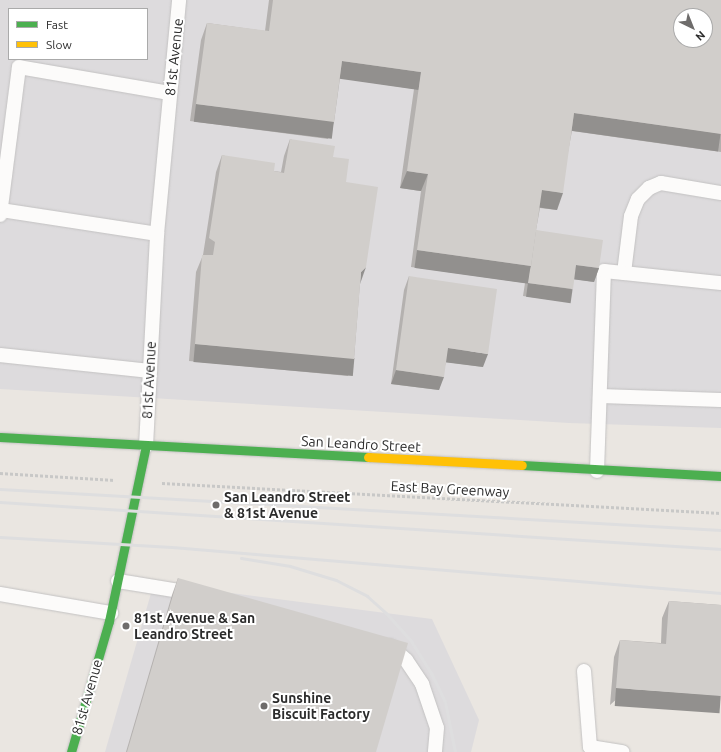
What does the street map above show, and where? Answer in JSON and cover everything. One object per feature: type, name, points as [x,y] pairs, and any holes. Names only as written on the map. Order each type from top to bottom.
[{"type":"main road","name":"San Leandro Street","points":[[0,437],[597,471],[721,476]]},
{"type":"main road","name":"81st Avenue","points":[[71,752],[111,613],[146,446]]},
{"type":"lane","name":"81st Avenue","points":[[146,446],[157,234],[179,0]]},
{"type":"lane","points":[[157,234],[0,213],[19,67],[170,93]]},
{"type":"lane","points":[[624,273],[631,216],[638,199],[649,188],[661,182],[721,193]]},
{"type":"lane","points":[[597,471],[604,271],[721,283]]},
{"type":"lane","points":[[0,355],[150,371]]},
{"type":"lane","points":[[600,396],[721,400]]},
{"type":"lane","points":[[118,581],[205,596]]},
{"type":"lane","points":[[0,594],[111,613]]},
{"type":"lane","points":[[375,639],[390,646],[406,660],[422,684],[437,728],[435,752]]},
{"type":"lane","points":[[584,671],[590,747],[623,752]]},
{"type":"path","points":[[0,473],[95,479]]},
{"type":"path","name":"East Bay Greenway","points":[[178,484],[721,512]]},
{"type":"shaded area","points":[[0,0],[721,0],[721,428],[569,423],[0,389]]},
{"type":"shaded area","name":"Sunshine Biscuit Factory","points":[[154,583],[432,619],[479,720],[471,752],[105,752]]},
{"type":"building","points":[[273,0],[721,0],[721,134],[574,113],[563,193],[542,190],[531,266],[417,250],[428,174],[407,171],[421,72],[342,61],[334,122],[196,104],[207,23],[269,31]]},
{"type":"building","points":[[290,139],[335,146],[333,157],[349,159],[346,182],[378,187],[366,267],[361,272],[354,359],[195,344],[202,255],[213,255],[215,242],[209,238],[222,155],[275,163],[274,171],[284,173]]},
{"type":"building","points":[[536,230],[603,240],[599,268],[576,265],[573,289],[528,283]]},
{"type":"building","points":[[409,276],[497,289],[488,354],[448,348],[444,377],[396,370]]},
{"type":"building","name":"Sunshine Biscuit Factory","points":[[178,578],[408,643],[376,752],[127,752]]},
{"type":"building","points":[[669,601],[721,605],[721,696],[616,688],[620,640],[666,644]]},
{"type":"railway","points":[[0,489],[721,530]]},
{"type":"railway","points":[[0,502],[721,549]]},
{"type":"railway","points":[[0,537],[172,547],[721,593]]},
{"type":"railway","points":[[241,558],[290,566],[336,580],[367,596],[386,613],[411,641],[431,673],[445,702],[455,752]]},
{"type":"traffic: fast","points":[[0,437],[368,457]]},
{"type":"traffic: fast","points":[[71,752],[109,621],[146,446]]},
{"type":"traffic: fast","points":[[522,465],[721,476]]},
{"type":"traffic: slow","points":[[368,457],[522,465]]},
{"type":"place","name":"San Leandro Street & 81st Avenue","points":[[216,505]]},
{"type":"place","name":"81st Avenue & San Leandro Street","points":[[126,626]]},
{"type":"place","name":"Sunshine Biscuit Factory","points":[[264,706]]}]
